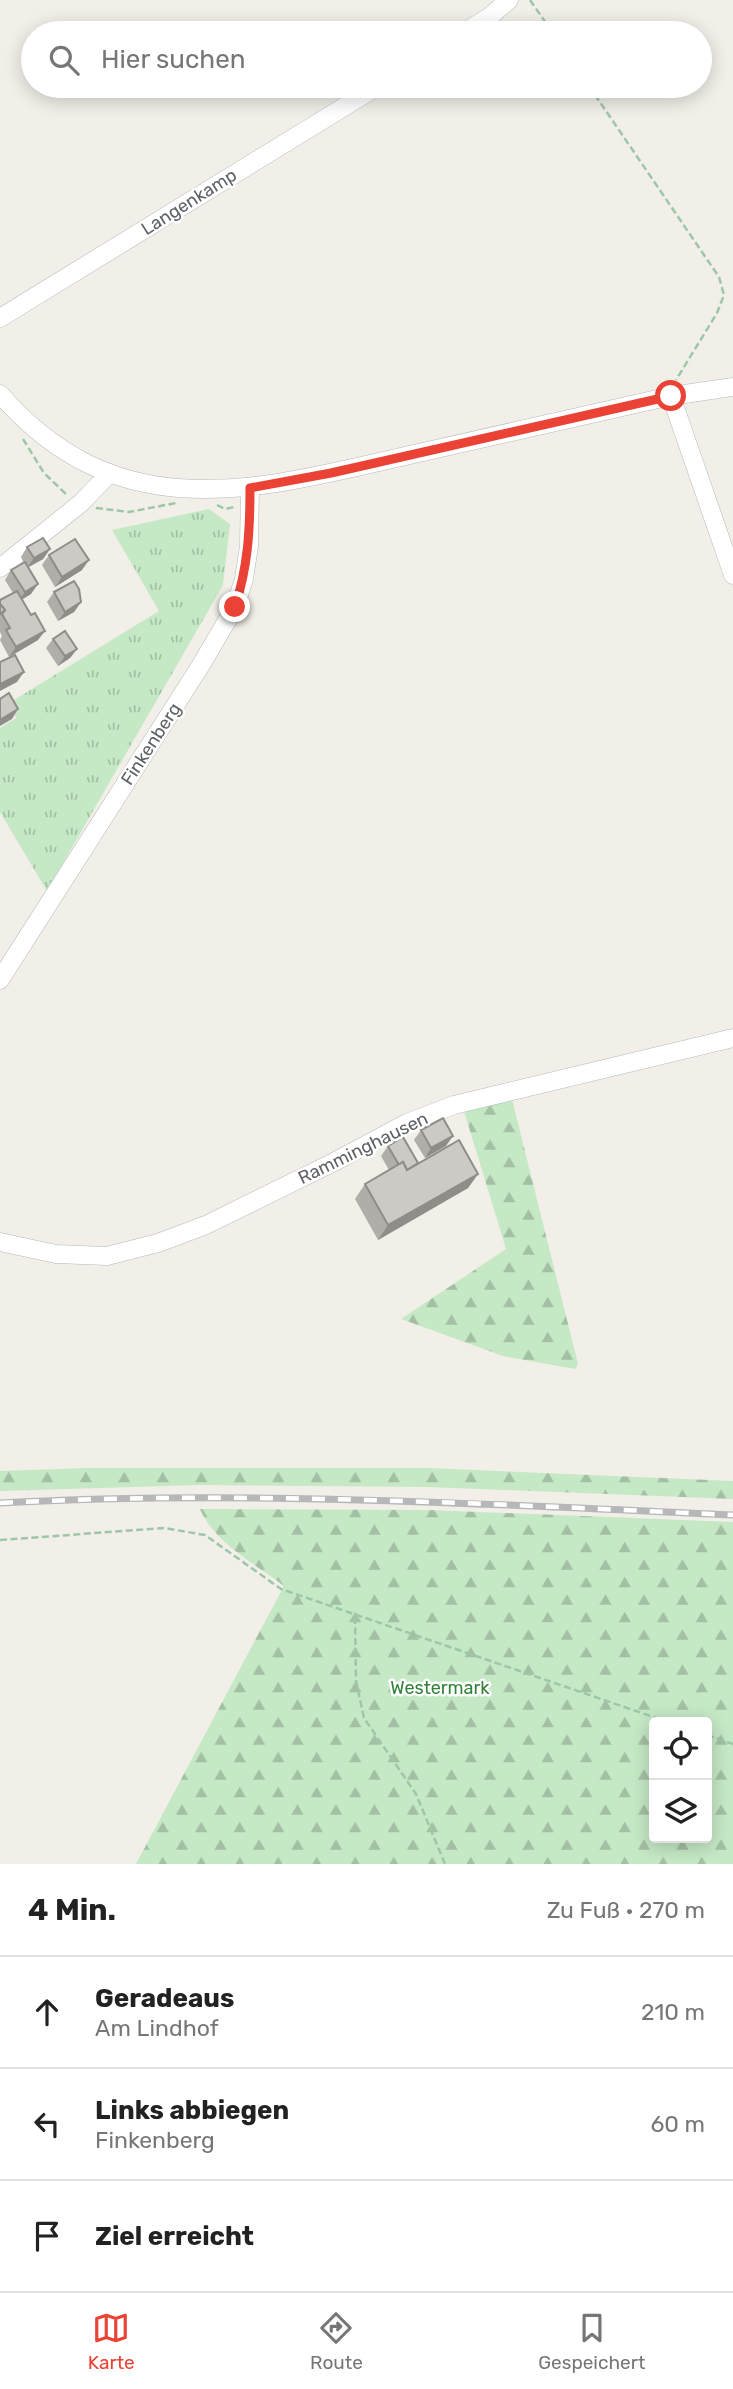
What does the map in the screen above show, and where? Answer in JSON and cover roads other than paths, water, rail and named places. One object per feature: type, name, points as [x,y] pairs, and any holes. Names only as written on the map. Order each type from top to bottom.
[{"type":"street","points":[[484,21],[509,0]]},
{"type":"street","name":"Langenkamp","points":[[0,318],[358,98]]},
{"type":"street","points":[[0,394],[38,432],[60,448],[110,473],[149,485],[213,491],[250,488],[331,473],[671,396],[733,387]]},
{"type":"street","points":[[671,396],[733,575]]},
{"type":"street","points":[[0,568],[81,503],[110,473]]},
{"type":"street","name":"Finkenberg","points":[[0,980],[201,665],[235,607],[244,579],[249,546],[250,488]]},
{"type":"street","name":"Ramminghausen","points":[[0,1242],[57,1254],[107,1256],[158,1243],[206,1225],[407,1123],[454,1105],[733,1038]]},
{"type":"railway","points":[[0,1503],[92,1499],[275,1498],[733,1515]]},
{"type":"park label","name":"Westermark","points":[[440,1688]]}]
